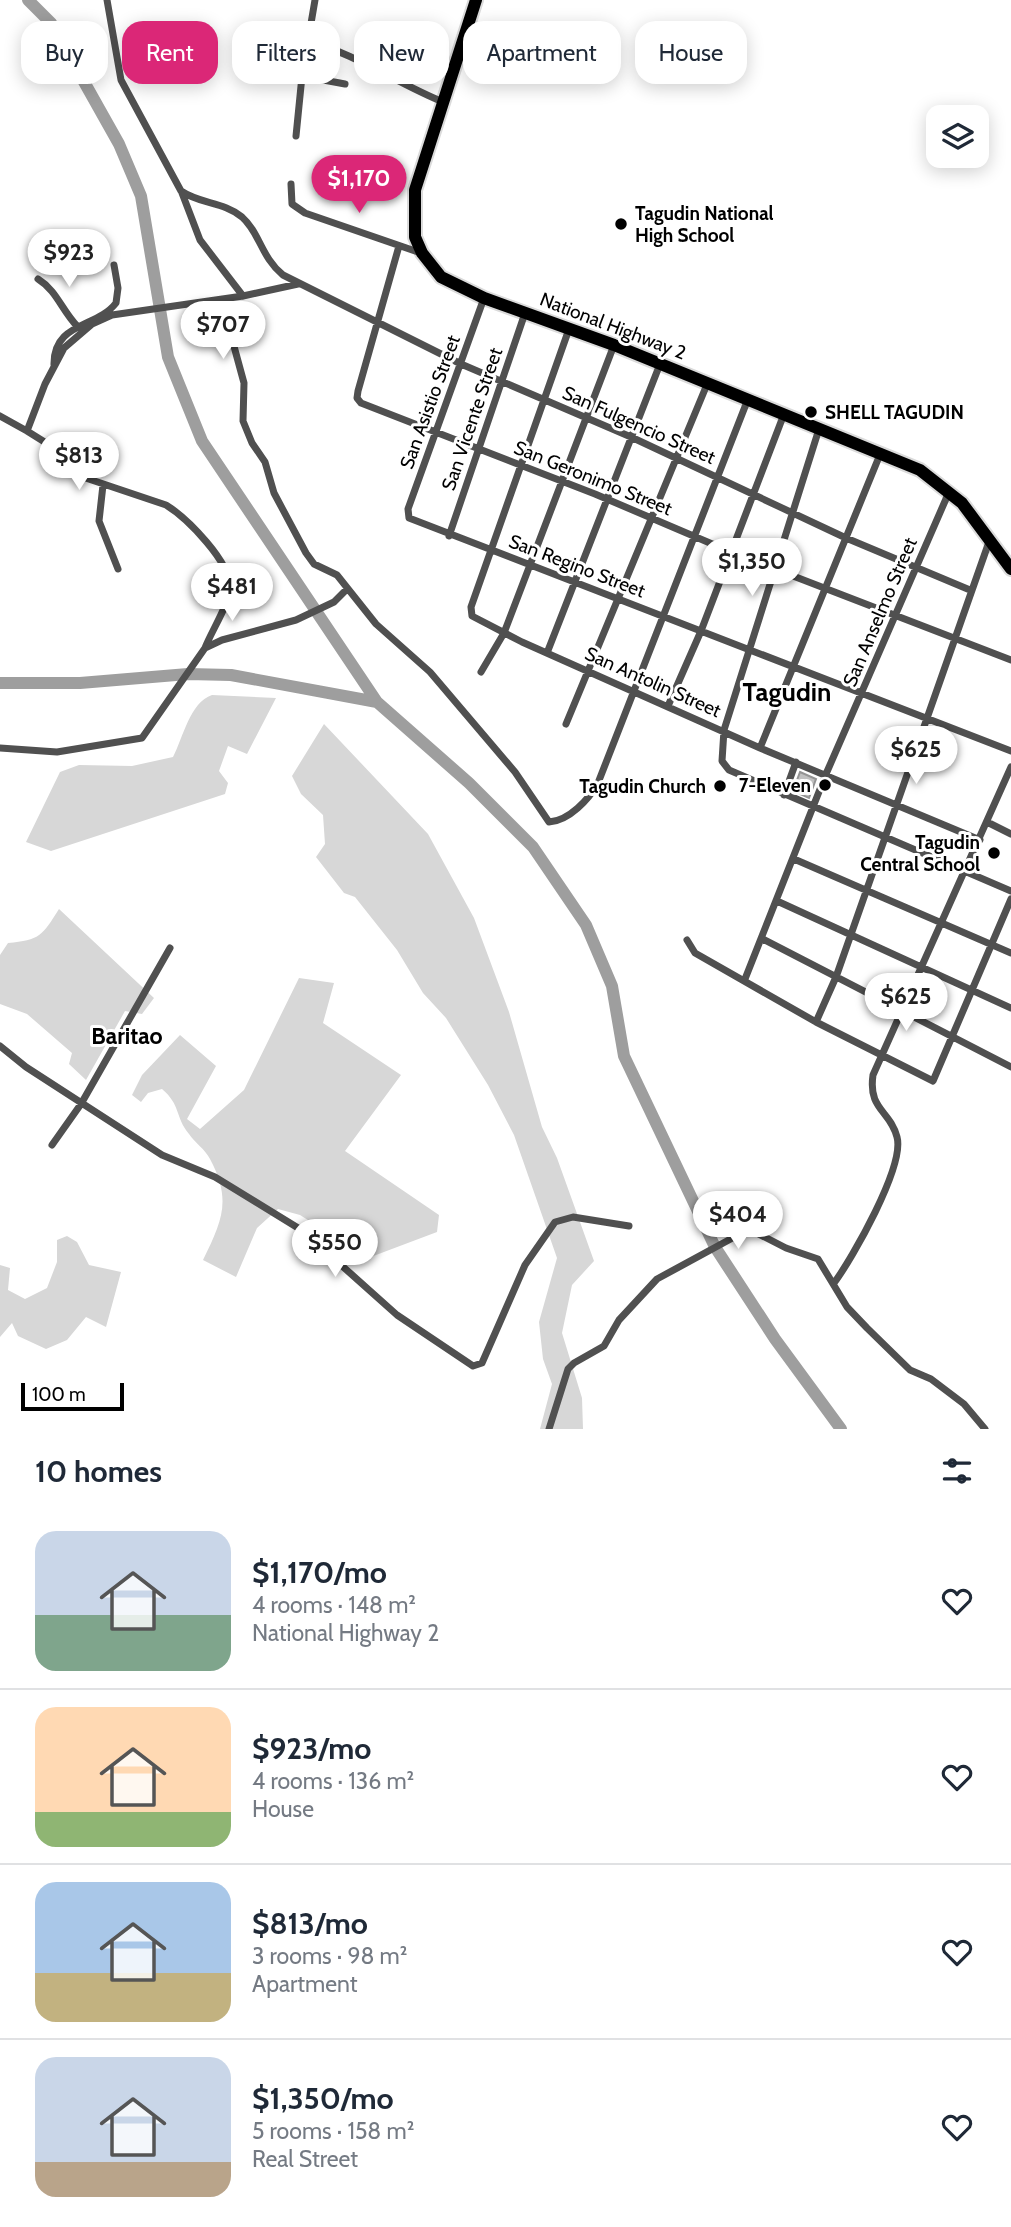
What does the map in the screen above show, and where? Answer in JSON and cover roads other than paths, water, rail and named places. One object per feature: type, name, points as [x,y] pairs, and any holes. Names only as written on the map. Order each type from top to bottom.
[{"type":"highway","name":"National Highway 2","points":[[476,0],[415,190],[412,223],[422,253],[441,277],[484,298],[660,363],[920,470],[950,491],[1011,569]]},
{"type":"street","points":[[107,0],[121,80],[181,191],[200,240],[243,296]]},
{"type":"street","points":[[311,21],[315,0]]},
{"type":"street","points":[[340,52],[362,60],[395,80],[443,102]]},
{"type":"street","points":[[340,83],[345,84]]},
{"type":"street","points":[[296,136],[301,84]]},
{"type":"street","points":[[291,184],[292,204],[305,213],[422,253]]},
{"type":"street","name":"San Fulgencio Street","points":[[181,191],[190,197],[237,212],[255,233],[270,264],[298,284],[461,364],[631,437],[846,538],[970,590]]},
{"type":"street","points":[[379,322],[399,246]]},
{"type":"street","points":[[27,431],[54,366],[57,347],[77,326],[116,303],[118,288],[114,265]]},
{"type":"street","points":[[37,279],[52,288],[61,307],[77,326]]},
{"type":"street","points":[[54,366],[76,336],[101,319],[243,296],[298,284]]},
{"type":"street","name":"San Asistio Street","points":[[407,516],[484,298]]},
{"type":"street","points":[[223,299],[244,383],[243,421],[252,443],[265,462],[274,493],[306,553],[314,564],[337,575],[376,624],[430,672],[515,772],[546,821],[557,822],[592,794],[748,398]]},
{"type":"street","name":"San Vicente Street","points":[[449,536],[525,313]]},
{"type":"street","name":"San Geronimo Street","points":[[379,322],[358,391],[359,401],[562,481],[692,537],[1011,660]]},
{"type":"street","points":[[492,550],[569,329]]},
{"type":"street","points":[[481,672],[504,633],[614,345]]},
{"type":"street","points":[[547,653],[660,363]]},
{"type":"street","points":[[566,724],[708,383]]},
{"type":"street","points":[[668,706],[701,631],[784,414]]},
{"type":"street","points":[[0,416],[51,446],[50,466],[146,498],[180,514],[219,560],[229,578],[230,589],[205,649],[142,738],[57,751],[0,748]]},
{"type":"street","points":[[819,428],[724,730],[721,754],[724,766],[813,808],[1011,891]]},
{"type":"street","points":[[760,748],[881,452]]},
{"type":"street","points":[[103,485],[99,521],[118,569]]},
{"type":"street","name":"San Anselmo Street","points":[[745,979],[826,774],[863,695],[915,566],[950,491]]},
{"type":"street","name":"San Regino Street","points":[[407,516],[449,536],[618,597],[1011,751]]},
{"type":"street","points":[[816,1022],[835,977],[924,719],[990,539]]},
{"type":"street","name":"San Antolin Street","points":[[492,550],[471,613],[504,633],[760,748],[980,840]]},
{"type":"street","points":[[205,649],[222,640],[296,620],[334,601],[347,589]]},
{"type":"street","points":[[784,795],[796,762]]},
{"type":"street","points":[[834,1283],[855,1254],[898,1152],[897,1135],[876,1107],[872,1095],[873,1075],[966,873],[1011,767]]},
{"type":"street","points":[[987,822],[1011,834]]},
{"type":"street","points":[[794,859],[1011,953]]},
{"type":"street","points":[[687,940],[695,953],[880,1057],[933,1081],[1011,900]]},
{"type":"street","points":[[777,901],[1011,1008]]},
{"type":"street","points":[[763,939],[1011,1067]]},
{"type":"street","points":[[52,1145],[81,1104],[170,948]]},
{"type":"street","points":[[0,1046],[26,1068],[162,1155],[215,1177],[303,1231],[397,1315],[473,1366],[481,1363],[525,1265],[555,1222],[573,1217],[629,1226]]},
{"type":"street","points":[[549,1429],[564,1378],[574,1363],[604,1346],[619,1320],[657,1279],[743,1231],[755,1231],[786,1248],[818,1259],[847,1307],[902,1362],[964,1404],[985,1429]]},
{"type":"waterway","points":[[28,0],[51,23],[119,144],[141,196],[168,357],[202,441],[377,702],[469,783],[533,847],[586,925],[612,986],[624,1056],[715,1247],[775,1339],[841,1429]]},
{"type":"waterway","points":[[0,683],[80,683],[188,674],[231,675],[377,702]]},
{"type":"place","name":"Tagudin National High School","points":[[621,224]]},
{"type":"place","name":"SHELL TAGUDIN","points":[[811,412]]},
{"type":"place","name":"7-Eleven","points":[[825,785]]},
{"type":"place","name":"Tagudin Church","points":[[720,786]]},
{"type":"place","name":"Tagudin Central School","points":[[994,853]]},
{"type":"district","name":"Tagudin","points":[[787,692]]},
{"type":"district","name":"Baritao","points":[[127,1036]]}]
